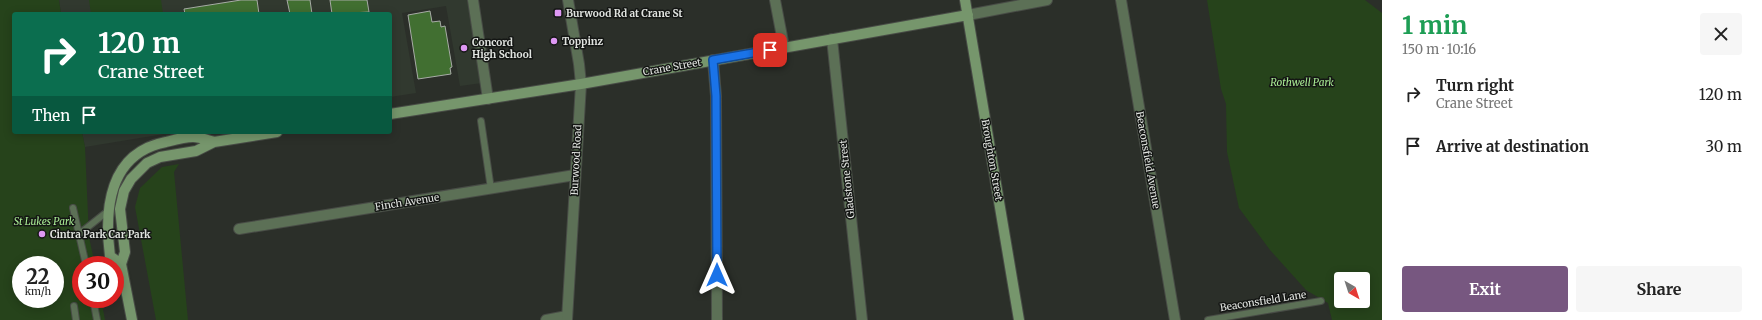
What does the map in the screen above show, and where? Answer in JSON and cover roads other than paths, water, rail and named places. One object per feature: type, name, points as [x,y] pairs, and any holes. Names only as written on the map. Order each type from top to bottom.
[{"type":"main road","name":"Broughton Street","points":[[965,0],[1019,320]]},
{"type":"main road","name":"Crane Street","points":[[392,114],[581,84],[968,14]]},
{"type":"main road","points":[[124,256],[125,252],[120,208],[124,191],[130,179],[147,163],[160,157],[196,151],[214,142],[264,134]]},
{"type":"main road","points":[[110,256],[107,228],[110,197],[117,179],[128,161],[152,144],[194,137],[214,142]]},
{"type":"main road","points":[[124,279],[132,320]]},
{"type":"street","points":[[473,0],[488,99]]},
{"type":"street","name":"Burwood Road","points":[[567,318],[581,84],[568,0]]},
{"type":"street","points":[[775,0],[784,47]]},
{"type":"street","name":"Crane Street","points":[[968,14],[1047,0]]},
{"type":"street","name":"Beaconsfield Avenue","points":[[1121,0],[1175,320]]},
{"type":"street","name":"Gladstone Street","points":[[832,39],[862,320]]},
{"type":"street","points":[[713,60],[716,96],[717,320]]},
{"type":"street","name":"Finch Avenue","points":[[239,229],[576,175]]},
{"type":"street","points":[[546,320],[567,318]]},
{"type":"lane","points":[[481,121],[491,188]]},
{"type":"lane","points":[[73,208],[84,256]]},
{"type":"lane","points":[[79,234],[108,211]]},
{"type":"lane","name":"Beaconsfield Lane","points":[[1208,320],[1321,301]]},
{"type":"lane","points":[[74,308],[76,320]]},
{"type":"lane","points":[[94,308],[97,320]]},
{"type":"place","name":"Burwood Rd at Crane St","points":[[558,13]]},
{"type":"place","name":"Toppinz","points":[[554,41]]},
{"type":"place","name":"Concord High School","points":[[464,48]]},
{"type":"place","name":"Cintra Park Car Park","points":[[42,234]]},
{"type":"park label","name":"Rothwell Park","points":[[1302,82]]},
{"type":"park label","name":"St Lukes Park","points":[[44,221]]}]
